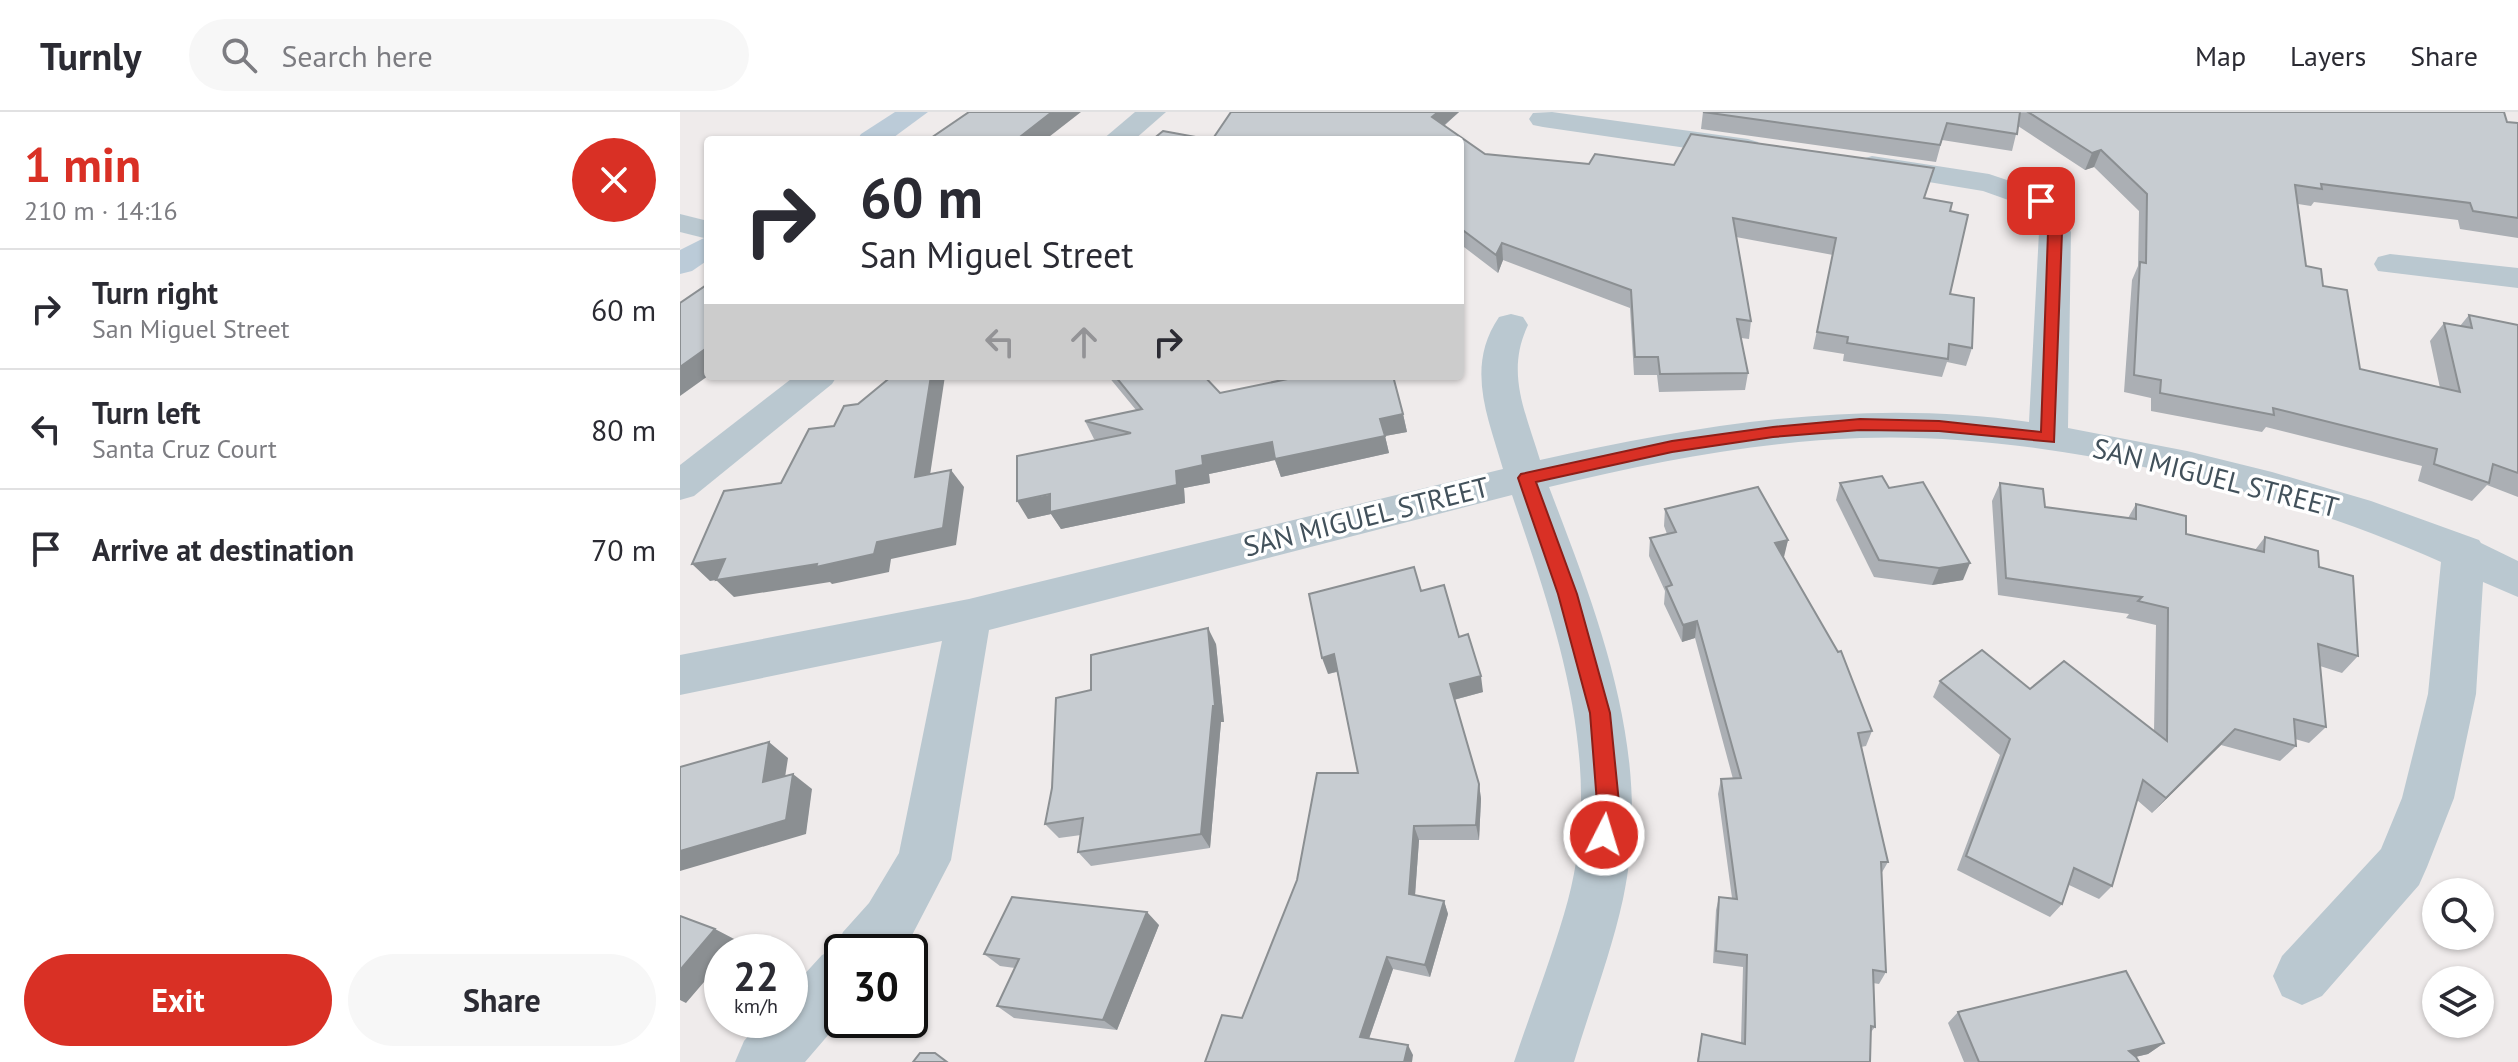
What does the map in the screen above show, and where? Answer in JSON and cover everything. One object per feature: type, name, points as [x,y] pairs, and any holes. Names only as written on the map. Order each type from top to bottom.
[{"type":"street","points":[[877,136],[914,112]]},
{"type":"street","points":[[1121,136],[1152,112]]},
{"type":"street","points":[[1543,119],[1778,152]]},
{"type":"street","points":[[1841,161],[1989,183],[2041,201],[2055,232],[2048,438]]},
{"type":"street","points":[[680,223],[704,229]]},
{"type":"street","points":[[680,264],[704,249]]},
{"type":"street","points":[[2390,264],[2518,278]]},
{"type":"street","points":[[1511,325],[1503,341],[1498,385],[1526,478],[1568,594],[1600,713],[1608,803],[1596,898],[1544,1062]]},
{"type":"street","points":[[680,486],[814,380]]},
{"type":"street","name":"SAN MIGUEL STREET","points":[[680,675],[968,617],[1266,540],[1672,447],[1773,432],[1860,425],[1939,426],[2048,438],[2122,450],[2272,485],[2393,523],[2464,551],[2518,580]]},
{"type":"street","points":[[2302,976],[2400,867],[2428,798],[2452,694],[2464,551]]},
{"type":"street","points":[[879,934],[889,922],[924,860],[961,672],[968,617]]},
{"type":"street","points":[[765,1062],[824,995]]},
{"type":"building","points":[[969,112],[1052,112],[1021,136],[934,136]]},
{"type":"building","points":[[1231,112],[1438,112],[1432,117],[1459,136],[1215,136]]},
{"type":"building","points":[[1703,112],[2020,112],[2017,134],[1947,123],[1940,145]]},
{"type":"building","points":[[2028,112],[2504,112],[2507,122],[2518,123],[2518,218],[2473,211],[2470,203],[2321,184],[2322,189],[2295,185],[2306,266],[2321,269],[2323,286],[2347,290],[2360,369],[2460,392],[2444,323],[2472,328],[2469,315],[2518,325],[2518,473],[2493,464],[2489,483],[2434,464],[2437,449],[2273,408],[2274,415],[2160,393],[2161,380],[2134,375],[2140,262],[2146,263],[2147,194],[2101,150],[2092,153]]},
{"type":"building","points":[[1163,131],[1190,136],[1157,136]]},
{"type":"building","points":[[1691,134],[1934,168],[1924,198],[1952,203],[1950,211],[1968,215],[1950,294],[1974,298],[1972,348],[1949,344],[1948,359],[1847,343],[1848,337],[1817,332],[1836,238],[1733,218],[1751,321],[1737,319],[1748,373],[1660,374],[1658,357],[1635,357],[1631,290],[1502,243],[1496,255],[1464,231],[1464,139],[1485,154],[1589,164],[1595,154],[1674,165]]},
{"type":"building","points":[[704,287],[704,350],[680,367],[680,303]]},
{"type":"building","points":[[887,380],[930,380],[915,477],[951,470],[943,528],[877,542],[874,554],[816,567],[817,564],[716,580],[725,559],[692,564],[724,491],[781,483],[809,429],[834,426],[844,406],[858,404]]},
{"type":"building","points":[[1118,380],[1208,380],[1220,393],[1283,380],[1394,380],[1403,414],[1380,419],[1385,436],[1275,459],[1272,442],[1202,456],[1203,465],[1176,471],[1177,485],[1050,512],[1050,494],[1017,501],[1017,456],[1131,433],[1085,421],[1142,409]]},
{"type":"building","points":[[1882,476],[1889,488],[1923,482],[1970,563],[1939,568],[1879,560],[1840,483]]},
{"type":"building","points":[[2000,483],[2043,489],[2045,507],[2136,519],[2136,504],[2186,516],[2186,534],[2264,552],[2265,537],[2318,551],[2319,567],[2353,576],[2358,656],[2318,644],[2326,727],[2294,719],[2296,746],[2235,729],[2166,798],[2143,780],[2112,886],[2074,868],[2062,904],[1966,856],[2010,739],[1940,681],[1982,650],[2030,689],[2064,661],[2167,741],[2168,608],[2138,601],[2142,597],[2006,578]]},
{"type":"building","points":[[1758,487],[1788,540],[1775,543],[1838,652],[1841,651],[1872,731],[1858,733],[1888,862],[1881,862],[1886,972],[1873,970],[1875,1027],[1871,1026],[1870,1062],[1698,1062],[1702,1034],[1745,1044],[1747,955],[1716,951],[1719,897],[1737,899],[1721,779],[1741,778],[1697,621],[1683,625],[1666,587],[1672,585],[1650,538],[1676,532],[1665,509]]},
{"type":"building","points":[[1414,567],[1421,591],[1444,585],[1459,637],[1468,634],[1481,676],[1450,684],[1479,784],[1476,825],[1414,826],[1409,894],[1444,901],[1425,965],[1387,957],[1360,1037],[1408,1045],[1404,1062],[1205,1062],[1222,1015],[1242,1018],[1297,880],[1317,773],[1358,773],[1334,654],[1322,658],[1309,594]]},
{"type":"building","points":[[1208,628],[1215,706],[1201,834],[1078,852],[1083,818],[1045,824],[1052,788],[1056,698],[1091,690],[1091,655]]},
{"type":"building","points":[[769,742],[763,782],[793,774],[786,820],[680,851],[680,767]]},
{"type":"building","points":[[1012,897],[1147,912],[1103,1020],[997,1006],[1019,959],[984,954]]},
{"type":"building","points":[[680,916],[715,929],[711,934],[704,934],[704,942],[680,970]]},
{"type":"building","points":[[2126,971],[2164,1043],[2129,1051],[2139,1062],[1979,1062],[1958,1012]]},
{"type":"building","points":[[920,1053],[935,1053],[947,1062],[913,1062]]},
{"type":"route","points":[[1604,835],[1608,803],[1600,713],[1568,594],[1526,478],[1672,447],[1773,432],[1860,425],[1939,426],[2048,438],[2055,232],[2041,201]]}]
